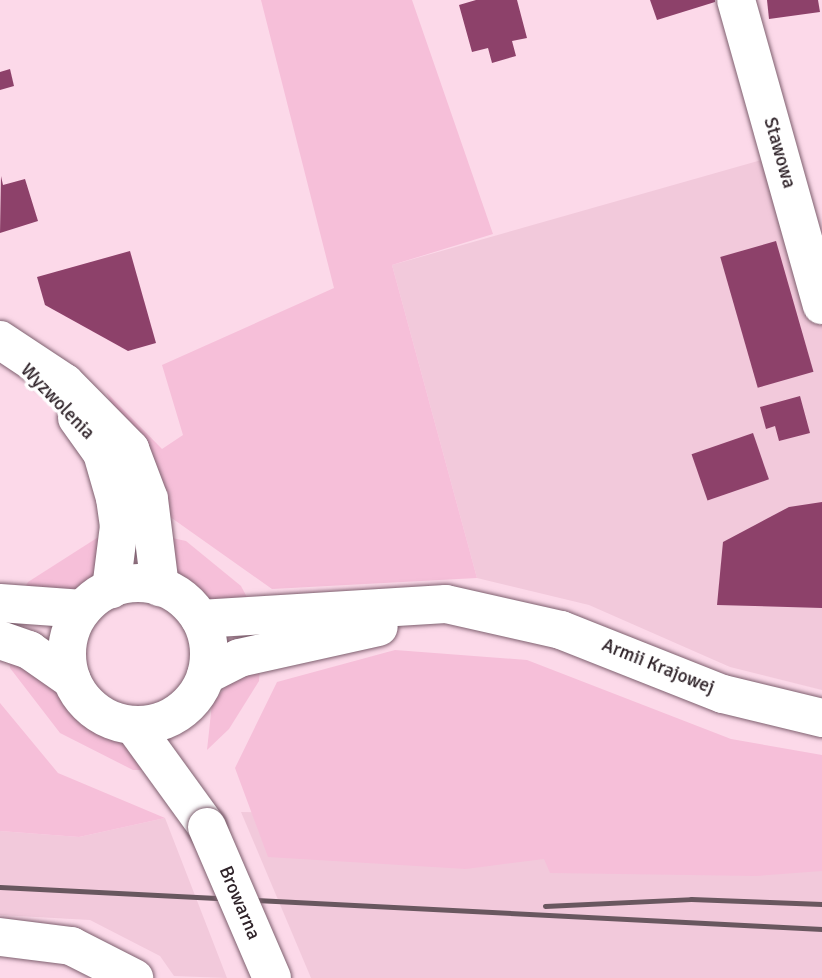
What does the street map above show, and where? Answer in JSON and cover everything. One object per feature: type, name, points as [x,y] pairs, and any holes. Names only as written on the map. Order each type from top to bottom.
[{"type":"street","name":"Stawowa","points":[[736,0],[822,305]]},
{"type":"street","name":"Wyzwolenia","points":[[0,342],[65,383],[130,449],[149,499],[160,587]]},
{"type":"street","name":"Wyzwolenia","points":[[0,342],[89,431],[102,453],[119,526],[97,599]]},
{"type":"street","points":[[0,603],[97,599],[134,583],[160,587],[183,599],[200,619],[209,643],[206,676],[190,703],[178,714],[157,723],[134,726],[97,712],[72,680],[29,650],[0,640]]},
{"type":"street","points":[[72,680],[68,643],[97,599]]},
{"type":"street","name":"Armii Krajowej","points":[[200,619],[446,604],[561,629],[723,694],[822,718]]},
{"type":"street","name":"Armii Krajowej","points":[[206,676],[239,658],[348,633],[495,615]]},
{"type":"street","name":"Browarna","points":[[178,714],[207,827],[272,978]]},
{"type":"street","name":"Browarna","points":[[134,726],[207,827]]},
{"type":"street","points":[[0,937],[71,946],[111,962],[134,978]]},
{"type":"shaded area","points":[[261,0],[412,0],[493,234],[392,265],[477,578],[272,589],[166,514],[106,392],[162,449],[183,435],[162,365],[334,288]]},
{"type":"shaded area","points":[[779,155],[822,305],[822,690],[730,667],[589,605],[477,578],[392,265]]},
{"type":"shaded area","points":[[100,536],[95,575],[84,586],[68,595],[22,592],[28,582]]},
{"type":"shaded area","points":[[163,536],[186,541],[241,586],[251,605],[217,605],[198,596],[175,572]]},
{"type":"shaded area","points":[[395,650],[527,660],[731,739],[822,755],[822,871],[757,876],[550,873],[544,859],[466,869],[268,857],[235,768],[277,682]]},
{"type":"shaded area","points":[[8,654],[50,682],[76,719],[123,742],[151,770],[133,770],[60,733],[10,668]]},
{"type":"shaded area","points":[[260,667],[259,681],[229,729],[207,750],[212,704],[230,681]]},
{"type":"shaded area","points":[[0,703],[58,773],[165,818],[79,837],[0,831]]},
{"type":"shaded area","points":[[241,812],[822,820],[822,978],[311,978]]},
{"type":"shaded area","points":[[165,818],[227,978],[174,976],[160,956],[90,920],[0,915],[0,831],[79,837]]},
{"type":"building","points":[[476,0],[517,0],[527,38],[512,41],[516,56],[492,63],[488,48],[472,52],[459,5]]},
{"type":"building","points":[[650,0],[715,0],[715,2],[657,20]]},
{"type":"building","points":[[767,0],[818,0],[820,12],[769,19]]},
{"type":"building","points":[[10,69],[14,86],[0,90],[0,72]]},
{"type":"building","points":[[1,176],[3,185],[25,179],[38,221],[0,233]]},
{"type":"building","points":[[776,241],[813,372],[758,388],[720,257]]},
{"type":"building","points":[[130,251],[156,343],[128,351],[45,305],[37,277]]},
{"type":"building","points":[[800,396],[810,433],[779,441],[775,426],[766,429],[760,407]]},
{"type":"building","points":[[753,433],[769,479],[707,500],[692,454]]},
{"type":"building","points":[[822,502],[822,608],[717,605],[723,542],[789,507]]},
{"type":"railway","points":[[0,887],[822,929]]},
{"type":"railway","points":[[545,906],[691,899],[822,904]]}]
